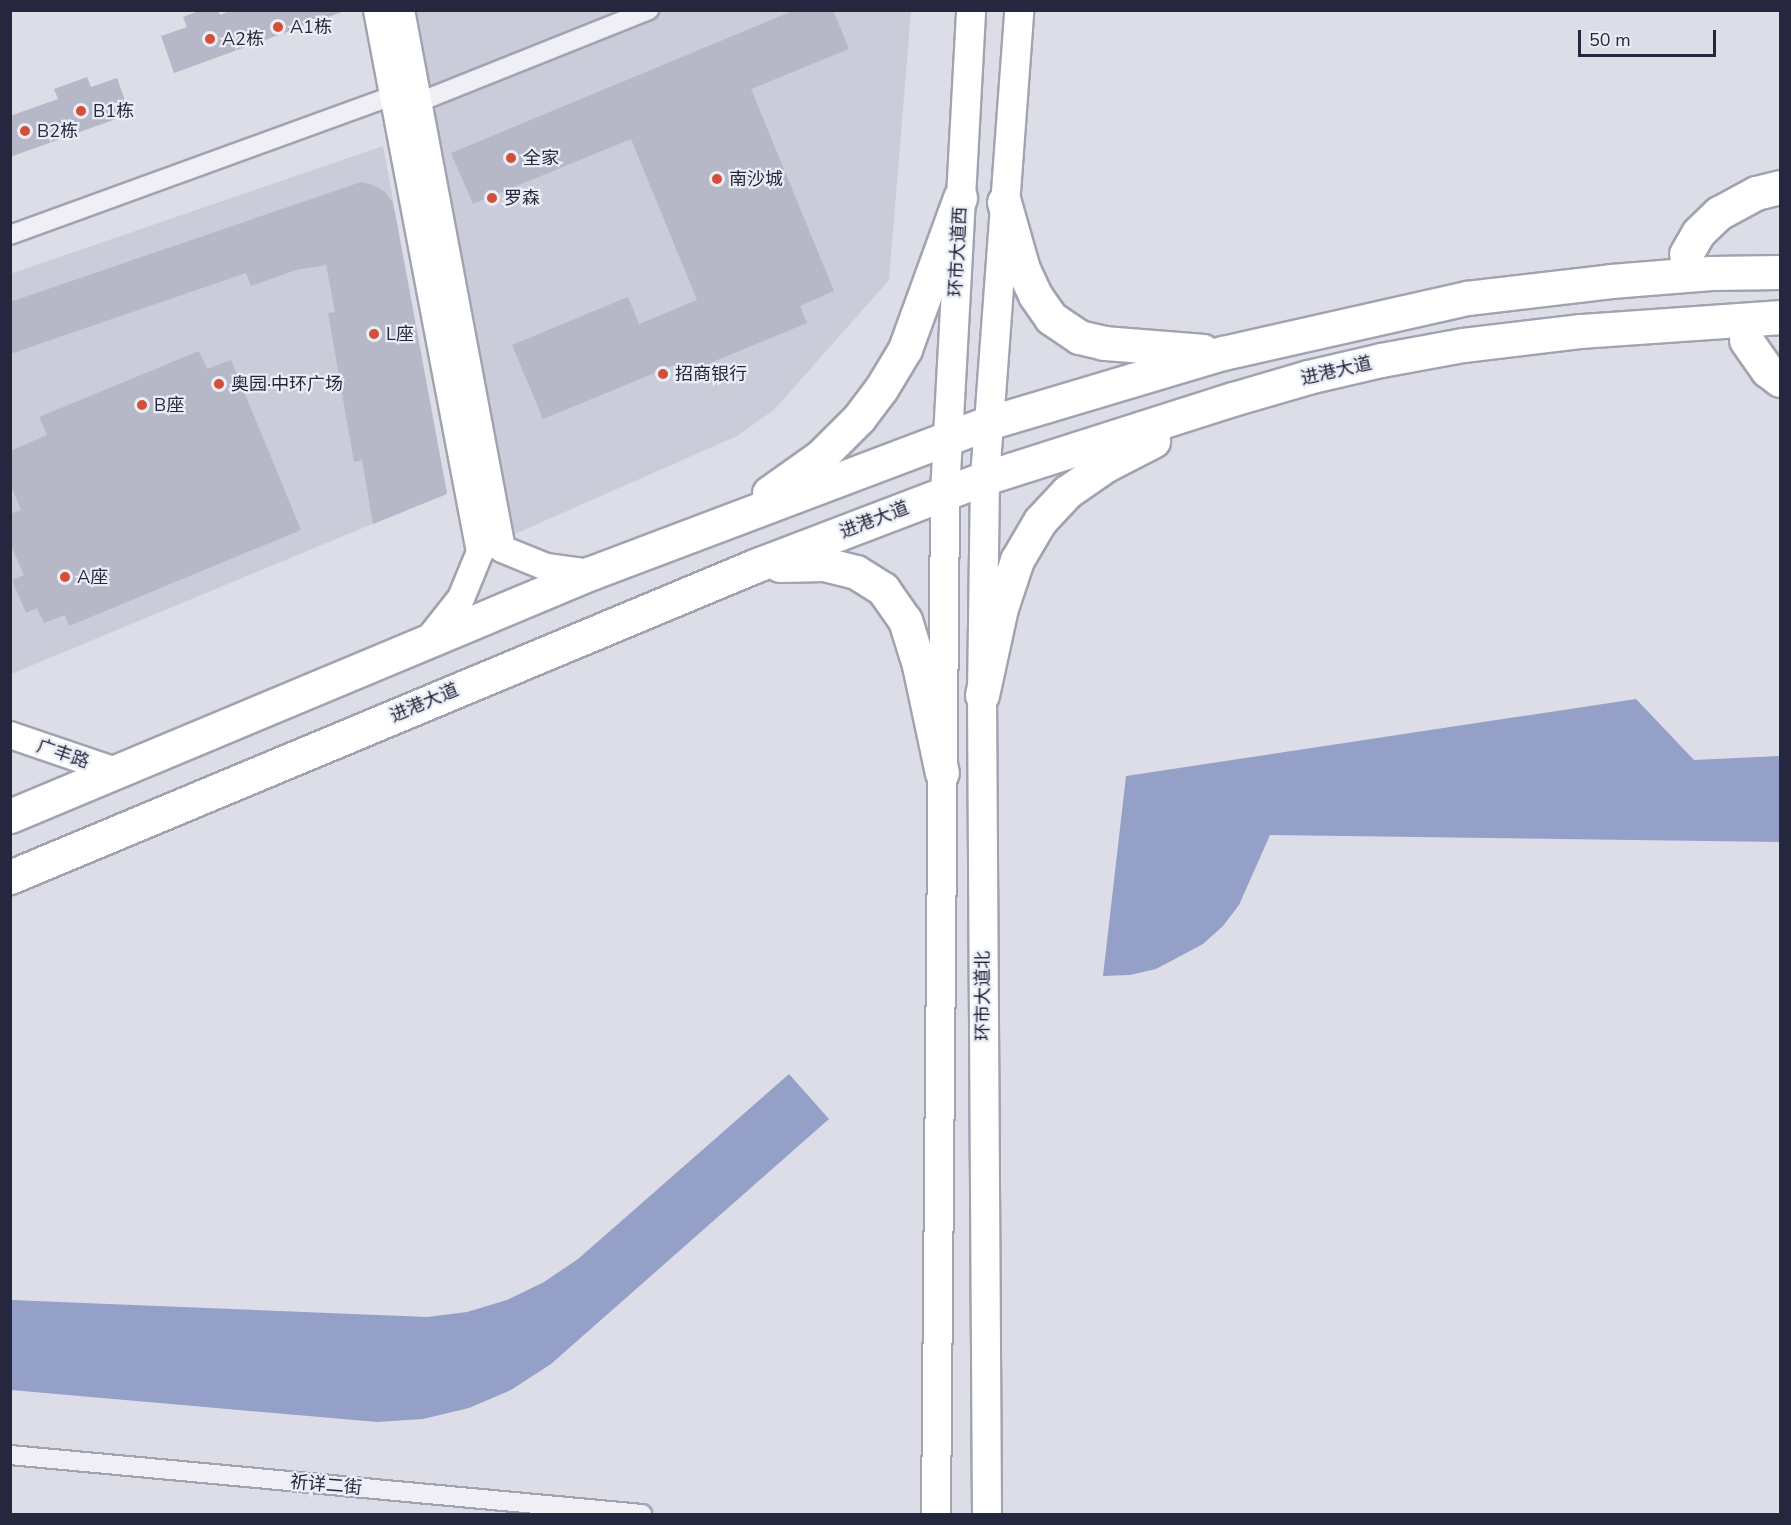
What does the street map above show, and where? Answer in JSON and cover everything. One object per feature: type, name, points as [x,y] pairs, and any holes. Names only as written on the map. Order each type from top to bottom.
[{"type":"highway","points":[[1686,254],[1698,233],[1719,213],[1756,193],[1780,187]]},
{"type":"highway","points":[[731,520],[821,456],[859,418],[881,389],[905,349],[961,188]]},
{"type":"highway","points":[[1005,190],[1023,269],[1035,295],[1051,318],[1079,337],[1104,343],[1222,353]]},
{"type":"highway","points":[[10,816],[591,573],[988,423],[1222,353],[1467,298],[1562,271],[1686,254],[1780,263]]},
{"type":"highway","points":[[1467,298],[1611,281],[1711,273],[1780,263]]},
{"type":"highway","name":"进港大道","points":[[10,877],[757,565],[985,478],[1233,399],[1308,377],[1463,345],[1581,331],[1780,317]]},
{"type":"highway","points":[[1308,377],[1304,348],[1323,330]]},
{"type":"highway","points":[[1463,345],[1532,354],[1780,339]]},
{"type":"highway","points":[[1746,340],[1767,370],[1780,380]]},
{"type":"highway","points":[[982,695],[1001,608],[1017,560],[1040,521],[1067,492],[1106,465],[1233,399]]},
{"type":"highway","points":[[757,565],[824,564],[856,572],[883,589],[905,620],[919,665],[942,773]]},
{"type":"main road","name":"环市大道西","points":[[945,493],[971,10]]},
{"type":"main road","points":[[985,478],[1019,10]]},
{"type":"main road","points":[[961,188],[1005,190]]},
{"type":"main road","name":"环市大道北","points":[[985,478],[982,695],[987,1515]]},
{"type":"main road","points":[[936,1515],[945,493]]},
{"type":"street","points":[[377,10],[480,552],[461,598],[427,640]]},
{"type":"street","points":[[402,10],[502,549],[546,567],[591,573]]},
{"type":"street","points":[[419,102],[649,10]]},
{"type":"street","points":[[10,235],[392,96]]},
{"type":"street","name":"广丰路","points":[[10,735],[116,771]]},
{"type":"street","name":"祈详二街","points":[[10,1455],[642,1515]]},
{"type":"shaded area","name":"南沙城","points":[[416,11],[911,11],[889,280],[774,410],[737,436],[508,537]]},
{"type":"shaded area","name":"奥园·中环广场","points":[[383,146],[447,493],[11,674],[10,274]]},
{"type":"water","points":[[1636,699],[1694,760],[1780,756],[1780,842],[1270,835],[1239,905],[1223,926],[1203,944],[1156,969],[1130,975],[1103,976],[1126,776]]},
{"type":"water","points":[[789,1074],[829,1119],[551,1364],[511,1390],[469,1408],[423,1419],[377,1422],[11,1390],[11,1300],[427,1317],[467,1312],[507,1300],[544,1282],[578,1259]]},
{"type":"building","name":"A2栋","points":[[201,10],[218,10],[220,15],[232,10],[342,12],[174,73],[161,36],[187,27],[183,17]]},
{"type":"building","name":"南沙城","points":[[795,10],[833,10],[849,49],[751,89],[834,291],[800,306],[807,323],[679,376],[674,365],[543,419],[512,345],[628,297],[639,324],[697,300],[631,139],[473,204],[451,153]]},
{"type":"building","name":"B1栋","points":[[87,77],[91,87],[117,78],[130,114],[10,157],[10,116],[58,99],[54,89]]},
{"type":"building","name":"L座","points":[[361,182],[384,191],[392,201],[447,494],[373,524],[362,460],[354,462],[328,313],[335,312],[326,265],[296,270],[251,286],[246,273],[10,354],[10,302]]},
{"type":"building","points":[[199,351],[207,369],[231,360],[301,530],[69,626],[65,615],[44,623],[37,608],[26,613],[12,580],[24,575],[10,543],[10,514],[21,510],[10,484],[10,451],[47,435],[39,417]]},
{"type":"place","name":"A1栋","points":[[278,27]]},
{"type":"place","name":"A2栋","points":[[210,39]]},
{"type":"place","name":"B1栋","points":[[81,111]]},
{"type":"place","name":"B2栋","points":[[25,131]]},
{"type":"place","name":"全家","points":[[511,158]]},
{"type":"place","name":"南沙城","points":[[717,179]]},
{"type":"place","name":"罗森","points":[[492,198]]},
{"type":"place","name":"L座","points":[[374,334]]},
{"type":"place","name":"招商银行","points":[[663,374]]},
{"type":"place","name":"奥园·中环广场","points":[[219,384]]},
{"type":"place","name":"B座","points":[[142,405]]},
{"type":"place","name":"A座","points":[[65,577]]}]
